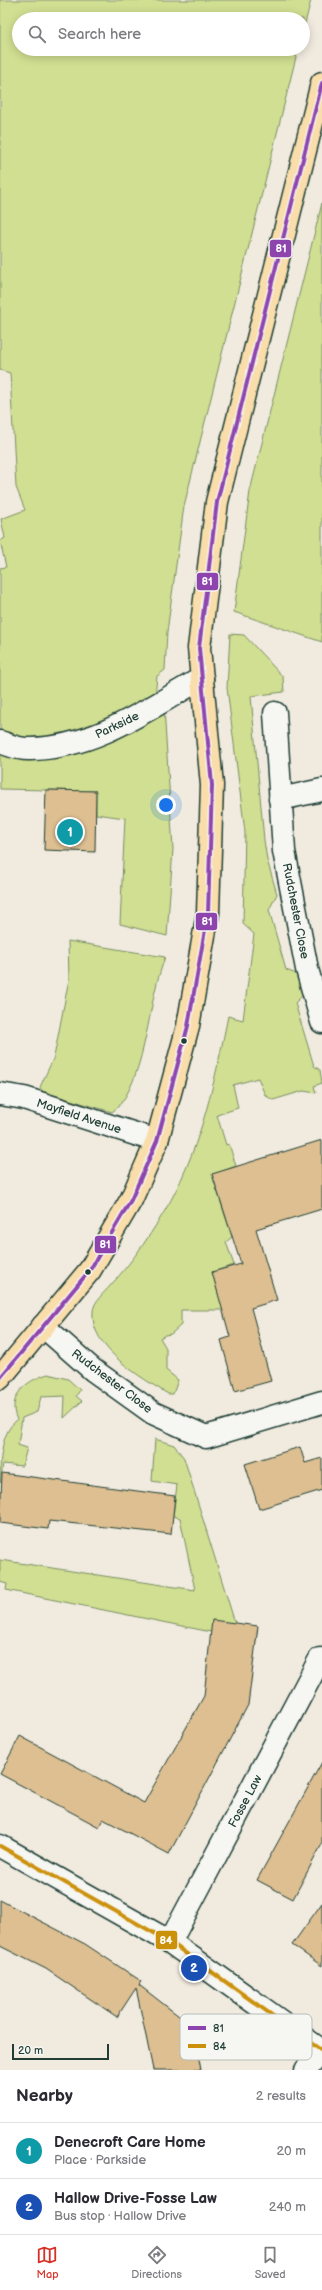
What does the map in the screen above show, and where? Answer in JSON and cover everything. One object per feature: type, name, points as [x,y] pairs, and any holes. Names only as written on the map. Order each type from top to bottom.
[{"type":"main road","points":[[0,1378],[90,1270],[131,1200],[157,1142],[188,1026],[208,913],[212,785],[200,648],[217,502],[322,83]]},
{"type":"street","name":"Parkside","points":[[0,742],[29,750],[78,742],[100,736],[202,678]]},
{"type":"street","name":"Rudchester Close","points":[[275,713],[284,851],[307,969],[322,1022]]},
{"type":"street","points":[[280,799],[322,790]]},
{"type":"street","name":"Mayfield Avenue","points":[[0,1094],[24,1098],[157,1142]]},
{"type":"street","name":"Rudchester Close","points":[[43,1326],[93,1370],[153,1413],[206,1438],[322,1402]]},
{"type":"street","name":"Fosse Law","points":[[170,1942],[320,1659]]},
{"type":"street","points":[[0,1846],[170,1942],[270,2014]]},
{"type":"street","points":[[306,2070],[322,2051],[312,2044]]},
{"type":"green space","points":[[0,0],[311,0],[308,12],[12,12],[12,56],[296,56],[184,506],[167,632],[165,670],[157,676],[155,698],[116,723],[31,744],[0,737],[0,568],[6,567],[0,541],[5,538],[1,519],[25,510],[16,487],[10,373],[0,370]]},
{"type":"green space","points":[[322,203],[322,642],[234,612],[250,491]]},
{"type":"green space","points":[[230,634],[244,635],[283,677],[284,692],[251,696],[264,840],[267,860],[277,894],[269,910],[286,970],[299,975],[303,995],[295,1003],[314,1066],[320,1070],[322,1083],[314,1086],[316,1093],[303,1091],[273,1100],[265,1095],[258,1078],[233,1085],[238,1108],[217,1115],[226,1145],[229,1144],[236,1166],[212,1175],[232,1237],[226,1242],[234,1265],[212,1272],[223,1310],[181,1310],[181,1325],[171,1334],[160,1338],[166,1348],[166,1370],[178,1380],[173,1394],[168,1394],[132,1370],[108,1349],[99,1337],[94,1325],[93,1311],[97,1301],[127,1266],[158,1222],[171,1200],[182,1178],[199,1133],[218,1064],[228,1016],[243,1020],[254,934],[243,924],[245,832],[227,688]]},
{"type":"green space","points":[[164,708],[173,849],[167,936],[120,924],[125,818],[96,814],[96,791],[0,789],[0,747],[29,754]]},
{"type":"green space","points":[[68,941],[165,957],[157,983],[142,1054],[136,1073],[130,1089],[122,1102],[112,1112],[50,1094],[42,1091],[40,1087],[54,1057],[69,979]]},
{"type":"green space","points":[[48,1374],[68,1379],[80,1390],[76,1396],[82,1401],[64,1418],[65,1396],[41,1397],[37,1412],[22,1418],[18,1445],[27,1448],[22,1466],[3,1464],[0,1483],[0,1466],[4,1440],[7,1432],[17,1420],[14,1411],[16,1396],[20,1390],[33,1380]]},
{"type":"green space","points":[[155,1439],[174,1445],[184,1458],[235,1623],[211,1632],[6,1590],[7,1584],[0,1582],[0,1560],[195,1590],[180,1518],[173,1516],[177,1485],[152,1481]]},
{"type":"building","points":[[46,790],[96,791],[95,852],[44,850]]},
{"type":"building","points":[[322,1140],[322,1209],[256,1229],[277,1300],[251,1308],[271,1381],[235,1391],[221,1340],[230,1337],[212,1272],[241,1264],[212,1174]]},
{"type":"building","points":[[300,1447],[305,1463],[322,1458],[322,1490],[259,1509],[245,1464]]},
{"type":"building","points":[[2,1473],[175,1496],[171,1534],[49,1521],[48,1529],[0,1523]]},
{"type":"building","points":[[212,1620],[258,1626],[248,1705],[169,1854],[103,1819],[99,1827],[0,1774],[20,1736],[144,1803],[204,1696]]},
{"type":"building","points":[[322,1762],[322,1844],[293,1899],[257,1880]]},
{"type":"building","points":[[0,1900],[85,1944],[141,1981],[139,1985],[180,2017],[180,2060],[199,2060],[201,2070],[153,2070],[136,1988],[117,2017],[46,1969],[0,1946]]},
{"type":"building","points":[[322,1903],[322,1966],[292,1945]]},
{"type":"transit line","name":"81","points":[[0,1378],[90,1270],[131,1200],[157,1141],[188,1026],[208,913],[212,785],[199,648],[217,502],[322,83]]},
{"type":"transit line","name":"84","points":[[0,1846],[170,1942],[270,2014]]},
{"type":"transit line","name":"84","points":[[312,2044],[322,2051]]},
{"type":"place","name":"Denecroft Care Home","points":[[70,832]]},
{"type":"place","name":"Hallow Drive-Fosse Law","points":[[194,1968]]}]
